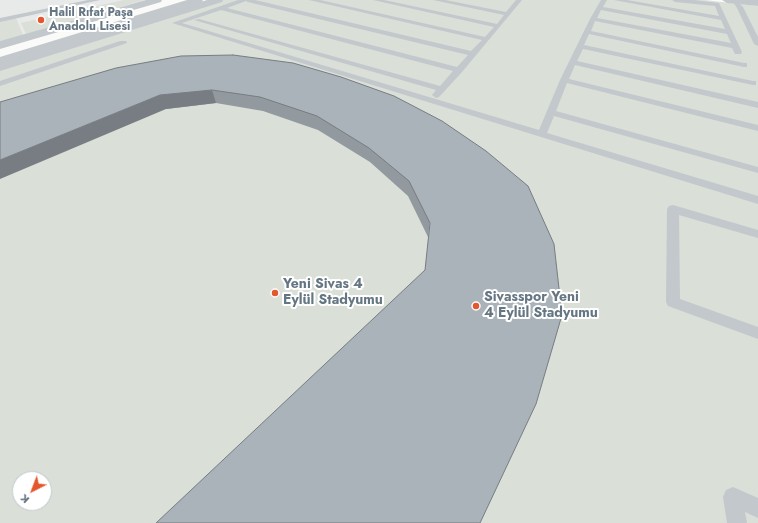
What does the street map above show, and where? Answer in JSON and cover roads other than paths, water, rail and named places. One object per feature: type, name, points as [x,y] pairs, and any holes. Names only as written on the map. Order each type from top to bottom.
[{"type":"street","points":[[0,45],[157,0]]},
{"type":"street","points":[[0,52],[177,0]]},
{"type":"street","points":[[0,61],[198,0]]},
{"type":"street","points":[[731,0],[758,3]]},
{"type":"street","points":[[0,67],[219,4]]},
{"type":"lane","points":[[0,20],[97,0]]},
{"type":"lane","points":[[244,0],[219,4],[189,18],[175,22],[758,200]]},
{"type":"lane","points":[[248,0],[486,40]]},
{"type":"lane","points":[[312,0],[352,17],[474,54]]},
{"type":"lane","points":[[436,0],[507,14]]},
{"type":"lane","points":[[431,100],[474,54],[519,0]]},
{"type":"lane","points":[[542,134],[564,80],[593,19],[604,0]]},
{"type":"lane","points":[[616,0],[724,19]]},
{"type":"lane","points":[[675,0],[717,4],[728,32],[750,77]]},
{"type":"lane","points":[[731,0],[740,7],[758,44]]},
{"type":"lane","points":[[338,27],[374,2],[498,26]]},
{"type":"lane","points":[[219,4],[322,37],[459,70]]},
{"type":"lane","points":[[599,8],[728,32]]},
{"type":"lane","points":[[189,18],[441,89]]},
{"type":"lane","points":[[593,19],[735,46]]},
{"type":"lane","points":[[587,32],[750,77]]},
{"type":"lane","points":[[302,50],[322,37]]},
{"type":"lane","points":[[0,84],[123,43]]},
{"type":"lane","points":[[580,46],[750,77]]},
{"type":"lane","points":[[573,62],[758,105]]},
{"type":"lane","points":[[564,80],[758,128]]},
{"type":"lane","points":[[551,112],[758,170]]},
{"type":"lane","points":[[758,234],[673,209],[673,302],[758,333]]},
{"type":"lane","points":[[737,523],[733,497],[758,508]]},
{"type":"place","name":"Halil Rıfat Paşa Anadolu Lisesi","points":[[41,20]]},
{"type":"place","name":"Yeni Sivas 4 Eylül Stadyumu","points":[[275,293]]},
{"type":"place","name":"Sivasspor Yeni 4 Eylül Stadyumu","points":[[476,306]]}]
